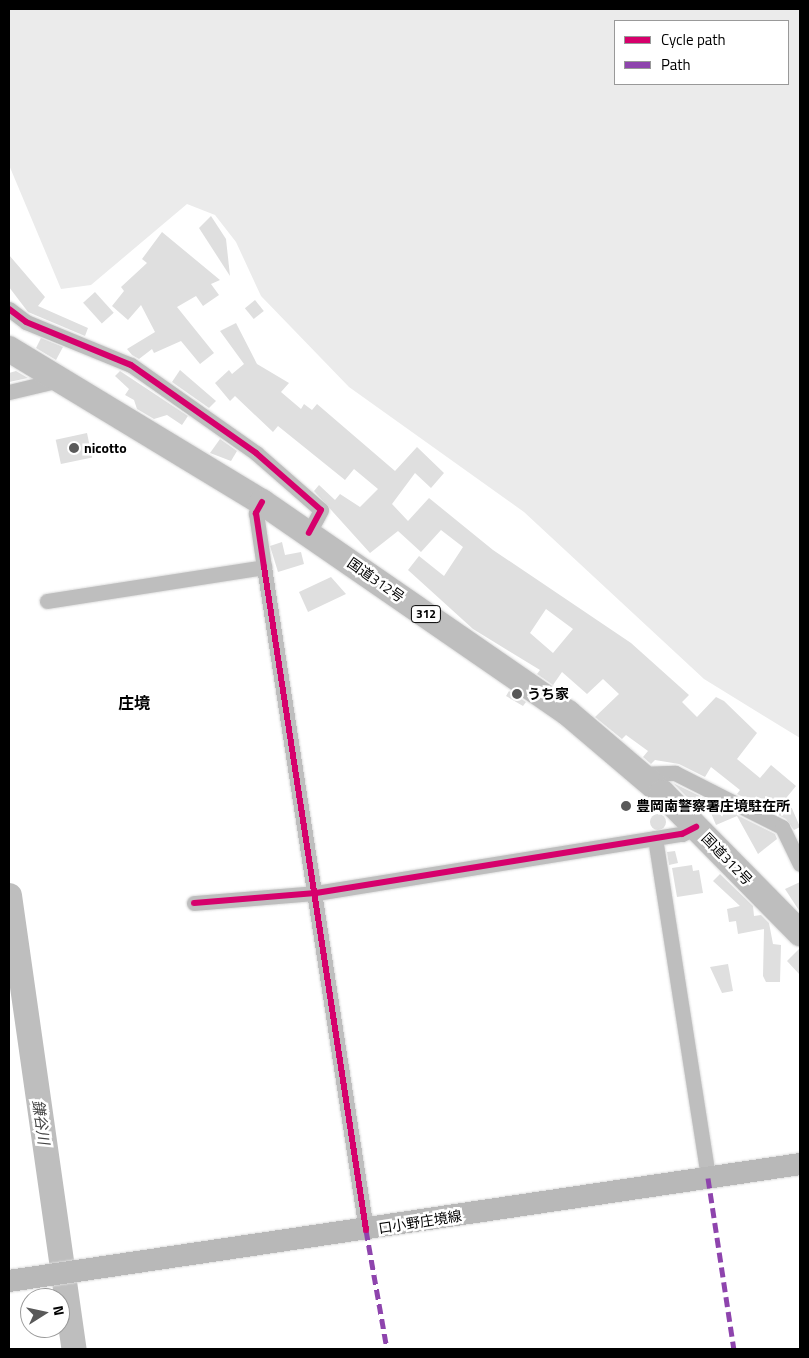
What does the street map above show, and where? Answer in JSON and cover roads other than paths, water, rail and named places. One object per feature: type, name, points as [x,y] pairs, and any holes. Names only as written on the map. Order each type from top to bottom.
[{"type":"highway","name":"国道312号","points":[[9,349],[262,502],[568,713],[640,774],[668,783],[696,827],[800,933]]},
{"type":"main road","name":"口小野庄境線","points":[[9,1281],[55,1277],[800,1164]]},
{"type":"street","points":[[9,309],[26,322],[131,365],[256,453],[321,510],[309,533]]},
{"type":"street","points":[[9,392],[59,380]]},
{"type":"street","points":[[262,502],[256,514],[316,893],[366,1230]]},
{"type":"street","points":[[47,601],[264,568]]},
{"type":"street","points":[[668,783],[782,827],[800,864]]},
{"type":"street","points":[[194,903],[316,893],[692,832],[696,827]]},
{"type":"street","points":[[655,838],[708,1178]]},
{"type":"waterway","name":"鎌谷川","points":[[9,895],[74,1349]]},
{"type":"place","name":"nicotto","points":[[74,448]]},
{"type":"place","name":"うち家","points":[[517,694]]},
{"type":"place","name":"豊岡南警察署庄境駐在所","points":[[626,806]]},
{"type":"district","name":"庄境","points":[[134,703]]}]
